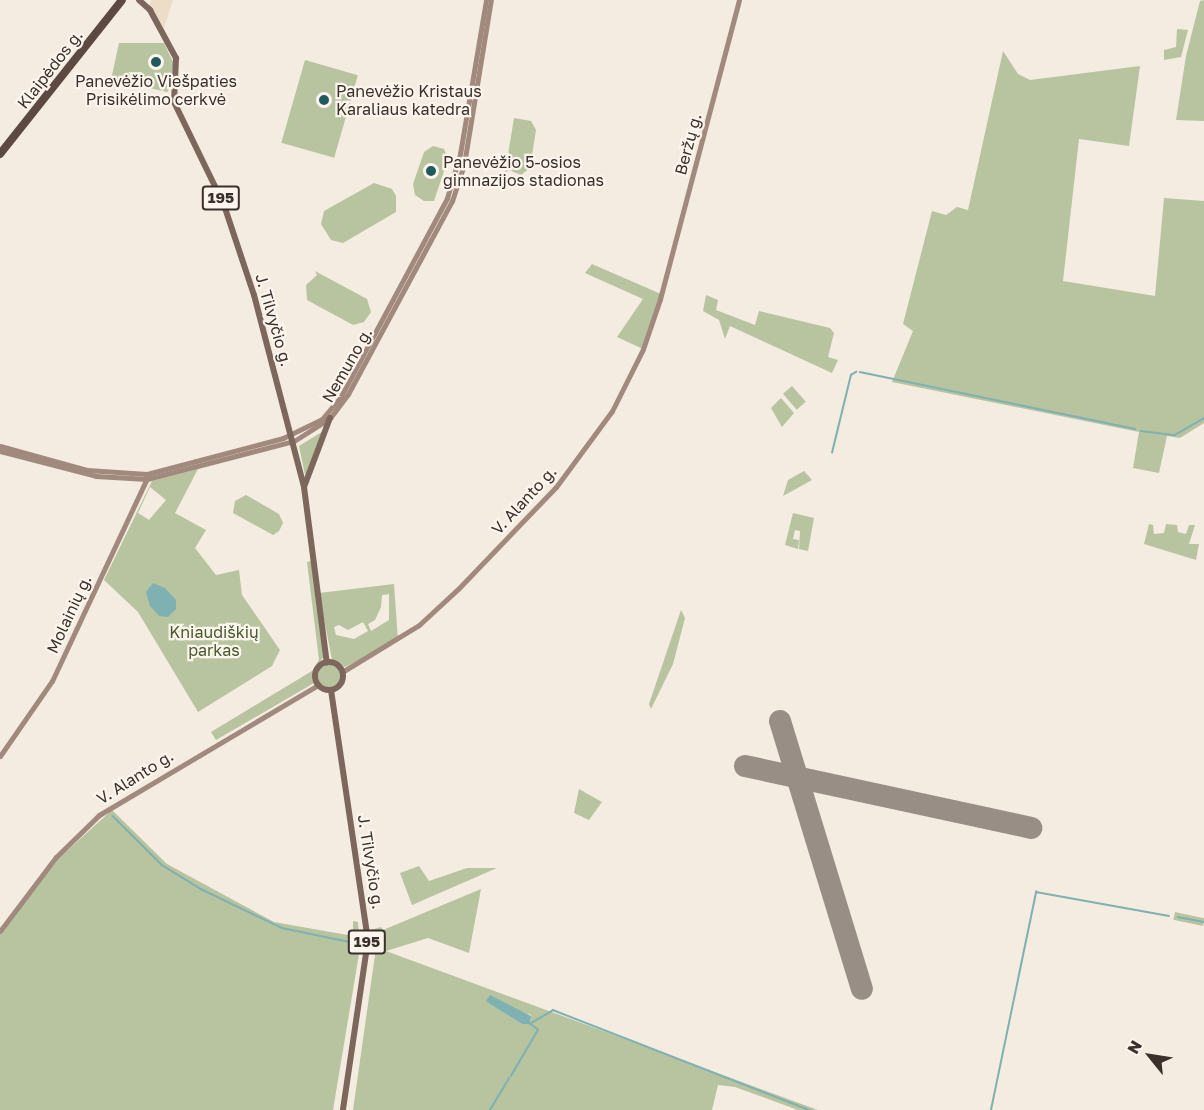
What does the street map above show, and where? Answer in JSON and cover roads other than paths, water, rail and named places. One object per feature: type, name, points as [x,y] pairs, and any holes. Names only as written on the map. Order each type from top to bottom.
[{"type":"highway","name":"Klaipėdos g.","points":[[0,154],[122,0]]},
{"type":"main road","points":[[132,0],[141,2]]},
{"type":"main road","name":"Nemuno g.","points":[[2,449],[96,476],[147,476],[293,438],[330,418],[348,394],[454,196],[464,164],[489,0]]},
{"type":"main road","name":"Nemuno g.","points":[[293,438],[322,420],[341,396],[447,198],[460,154],[489,0]]},
{"type":"main road","name":"Beržų g.","points":[[661,294],[739,0]]},
{"type":"main road","name":"J. Tilvyčio g.","points":[[141,2],[176,58],[174,102],[224,205],[293,438],[304,487],[327,663]]},
{"type":"main road","name":"V. Alanto g.","points":[[342,672],[392,644],[433,614],[567,475],[621,396],[643,349],[661,294]]},
{"type":"main road","points":[[304,487],[330,418]]},
{"type":"main road","name":"Molainių g.","points":[[0,756],[52,681],[147,476]]},
{"type":"main road","points":[[318,685],[332,690],[341,683],[342,672],[336,665],[327,663]]},
{"type":"main road","name":"195","points":[[318,685],[317,671],[327,663]]},
{"type":"main road","name":"V. Alanto g.","points":[[0,931],[56,857],[99,815],[318,685]]},
{"type":"main road","name":"J. Tilvyčio g.","points":[[332,690],[367,929],[343,1110]]},
{"type":"water","points":[[153,583],[165,588],[176,600],[176,609],[168,617],[159,616],[150,606],[146,592]]},
{"type":"water","points":[[490,995],[531,1016],[530,1024],[522,1024],[490,1004],[486,1001]]},
{"type":"waterway","points":[[832,453],[851,375],[856,372]]},
{"type":"waterway","points":[[860,372],[1135,429]]},
{"type":"waterway","points":[[1141,431],[1175,435],[1204,418]]},
{"type":"waterway","points":[[113,816],[162,865],[201,889],[282,928],[355,943]]},
{"type":"waterway","points":[[991,1110],[1036,892],[1169,916]]},
{"type":"waterway","points":[[1178,917],[1204,922]]},
{"type":"waterway","points":[[511,1076],[538,1030],[530,1024],[553,1010],[810,1110]]},
{"type":"waterway","points":[[490,1110],[509,1078]]},
{"type":"place","name":"Panevėžio Viešpaties Prisikėlimo cerkvė","points":[[156,62]]},
{"type":"place","name":"Panevėžio Kristaus Karaliaus katedra","points":[[324,100]]},
{"type":"place","name":"Panevėžio 5-osios gimnazijos stadionas","points":[[431,171]]},
{"type":"park label","name":"Kniaudiškių parkas","points":[[214,641]]}]
